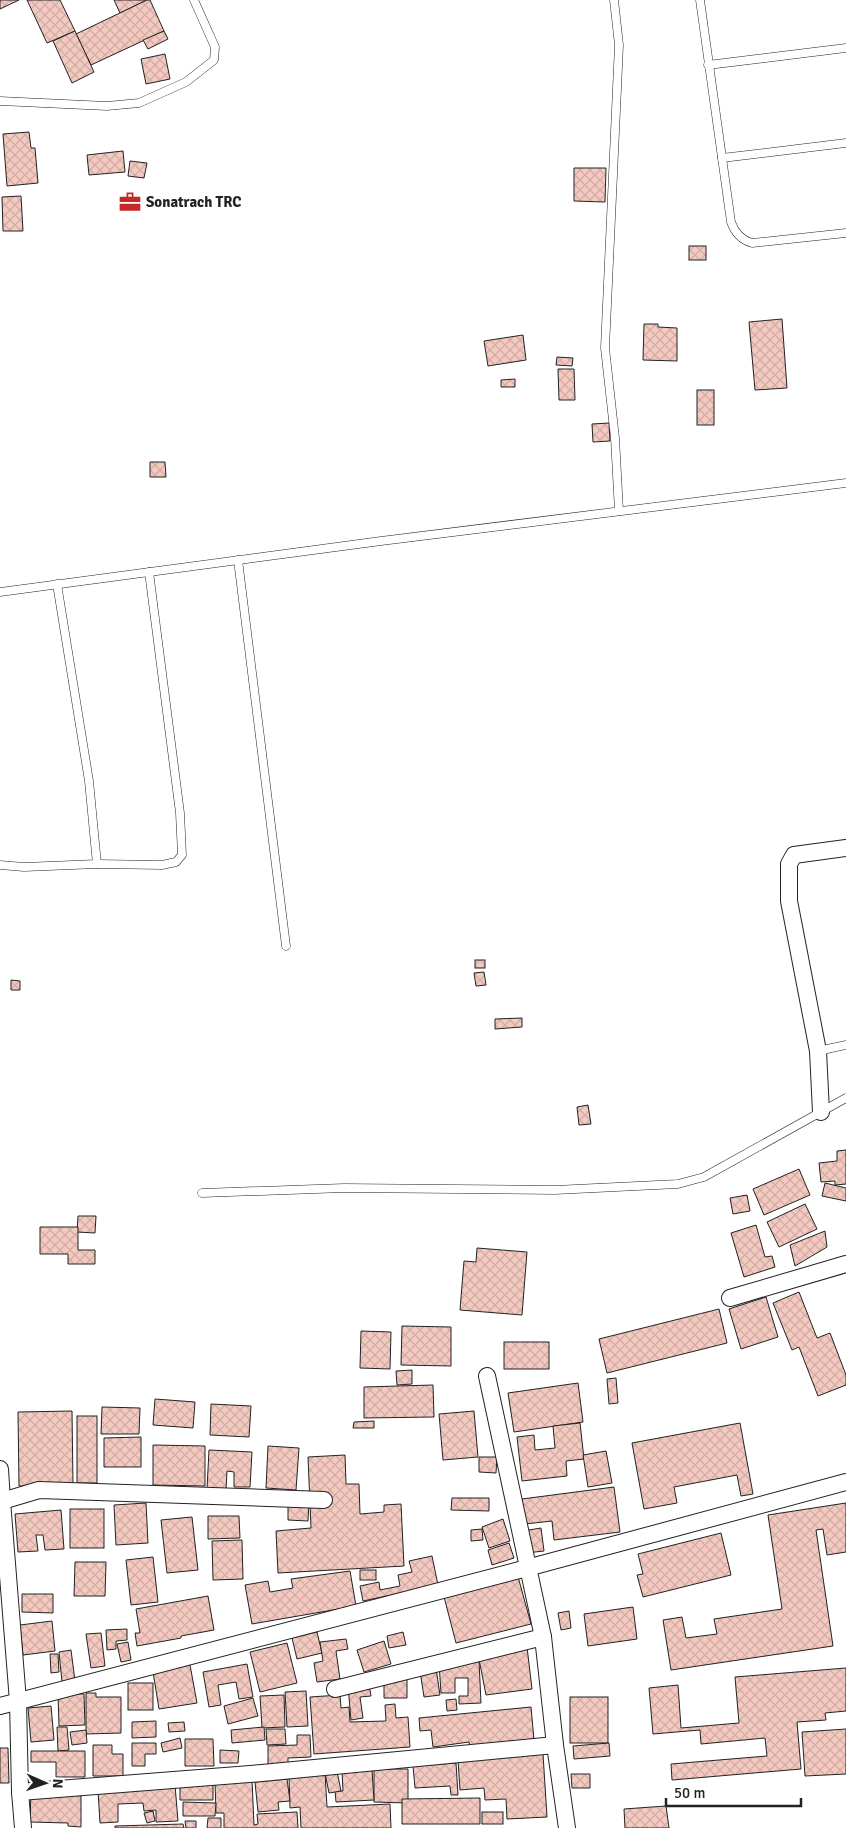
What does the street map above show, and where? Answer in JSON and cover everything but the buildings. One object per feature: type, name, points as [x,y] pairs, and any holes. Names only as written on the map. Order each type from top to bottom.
[{"type":"street","points":[[821,1112],[818,1051],[789,902],[789,864],[794,855],[846,848]]},
{"type":"street","points":[[730,1298],[846,1264]]},
{"type":"street","points":[[487,1376],[543,1637],[555,1745],[567,1828],[559,1828]]},
{"type":"street","points":[[0,1470],[18,1701],[20,1792],[23,1828]]},
{"type":"street","points":[[0,1706],[846,1482]]},
{"type":"street","points":[[1,1501],[39,1490],[324,1500]]},
{"type":"street","points":[[335,1689],[543,1637]]},
{"type":"street","points":[[20,1792],[262,1773],[555,1745]]},
{"type":"lane","points":[[0,101],[107,106],[139,104],[186,82],[214,60],[215,46],[194,0]]},
{"type":"lane","points":[[614,0],[619,45],[605,348],[619,511]]},
{"type":"lane","points":[[700,0],[731,222],[736,234],[746,241],[759,243],[846,233]]},
{"type":"lane","points":[[708,66],[846,48]]},
{"type":"lane","points":[[722,158],[846,143]]},
{"type":"lane","points":[[0,592],[846,483]]},
{"type":"lane","points":[[238,560],[286,946]]},
{"type":"lane","points":[[0,866],[162,865],[176,862],[182,855],[180,813],[149,572]]},
{"type":"lane","points":[[57,584],[88,781],[97,864]]},
{"type":"lane","points":[[818,1051],[846,1045]]},
{"type":"lane","points":[[202,1193],[344,1188],[555,1190],[678,1184],[704,1177],[846,1098]]},
{"type":"place","name":"Sonatrach TRC","points":[[130,202]]}]
